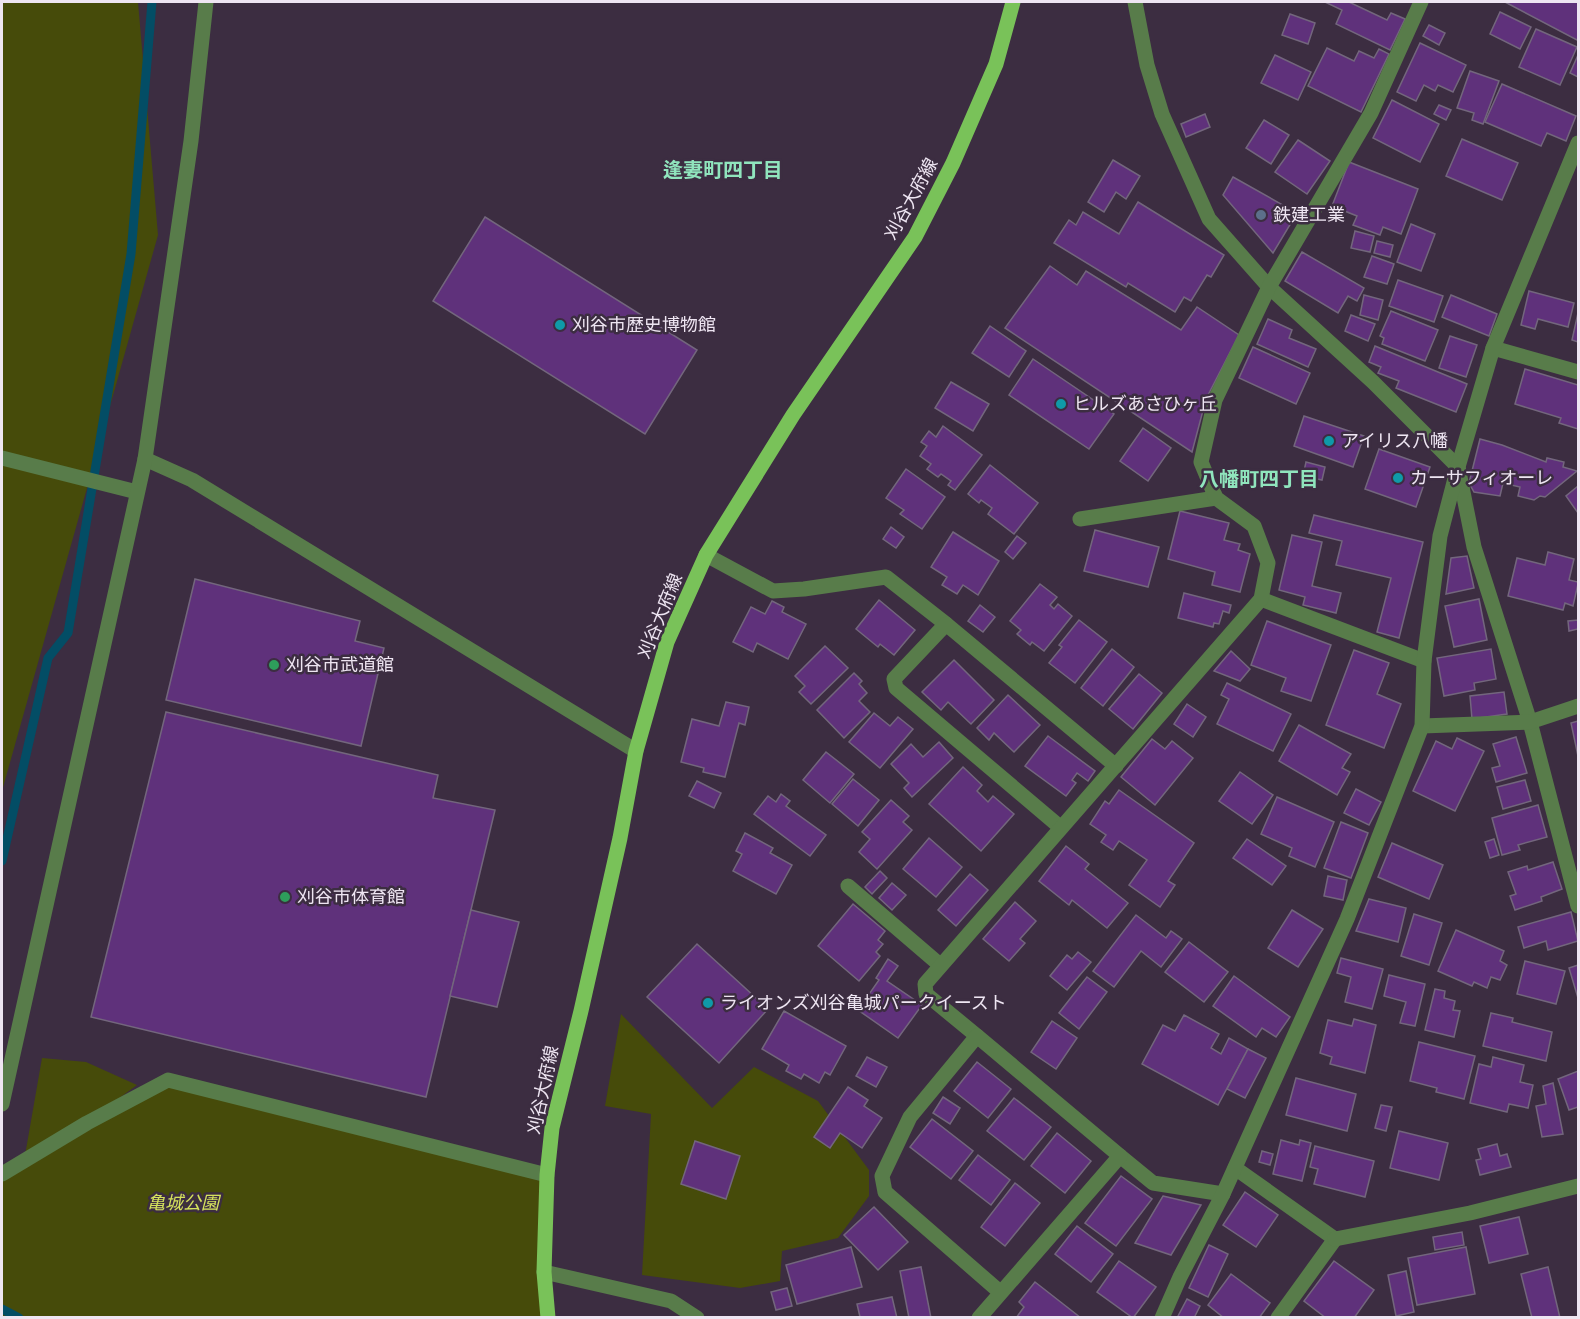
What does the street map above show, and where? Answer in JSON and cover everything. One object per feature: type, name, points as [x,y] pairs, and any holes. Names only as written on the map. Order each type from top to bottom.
[{"type":"main road","name":"刈谷大府線","points":[[548,1317],[544,1272],[547,1175],[552,1128],[615,861],[636,751],[667,642],[706,555],[793,415],[915,237],[953,163],[996,64],[1013,2]]},
{"type":"street","points":[[2,1104],[145,459],[191,141],[206,2]]},
{"type":"street","points":[[1136,2],[1147,66],[1162,114],[1209,219],[1269,286],[1373,382],[1458,467],[1474,547],[1530,722],[1578,906]]},
{"type":"street","points":[[1223,1194],[1153,1183],[926,994],[925,984],[1261,599],[1269,563],[1254,526],[1216,498],[1201,462],[1215,400],[1269,286],[1371,113],[1422,2]]},
{"type":"street","points":[[1162,1317],[1223,1194],[1347,919],[1422,726],[1424,661],[1440,536],[1458,467],[1493,348],[1578,143]]},
{"type":"street","points":[[1493,348],[1578,372]]},
{"type":"street","points":[[2,458],[137,492]]},
{"type":"street","points":[[145,459],[192,480],[636,751]]},
{"type":"street","points":[[1080,519],[1216,498]]},
{"type":"street","points":[[706,555],[773,591],[804,589],[886,577],[1116,766]]},
{"type":"street","points":[[1261,599],[1424,661]]},
{"type":"street","points":[[946,624],[894,679],[896,688],[1060,827]]},
{"type":"street","points":[[1422,726],[1530,722],[1578,706]]},
{"type":"street","points":[[848,886],[940,965]]},
{"type":"street","points":[[976,1036],[910,1117],[882,1176],[885,1192],[1000,1292]]},
{"type":"street","points":[[2,1174],[87,1123],[168,1080],[547,1175]]},
{"type":"street","points":[[979,1317],[1120,1156]]},
{"type":"street","points":[[1235,1168],[1335,1239]]},
{"type":"street","points":[[1278,1317],[1335,1239],[1470,1214],[1578,1186]]},
{"type":"street","points":[[544,1272],[671,1301],[697,1317]]},
{"type":"green space","points":[[2,2],[138,2],[158,235],[2,791]]},
{"type":"green space","points":[[621,1014],[712,1108],[754,1067],[818,1101],[869,1170],[869,1196],[838,1238],[782,1251],[780,1281],[740,1288],[642,1275],[651,1114],[605,1106]]},
{"type":"green space","name":"亀城公園","points":[[42,1058],[86,1062],[137,1085],[91,1119],[168,1080],[547,1175],[548,1317],[2,1318],[2,1174],[24,1161]]},
{"type":"building","points":[[1325,2],[1349,2],[1387,20],[1391,13],[1405,19],[1390,50],[1336,24],[1342,10]]},
{"type":"building","points":[[1505,2],[1578,2],[1577,40]]},
{"type":"building","points":[[1500,12],[1531,27],[1520,49],[1490,34]]},
{"type":"building","points":[[1290,14],[1315,23],[1308,44],[1282,35]]},
{"type":"building","points":[[1429,25],[1445,33],[1439,45],[1423,36]]},
{"type":"building","points":[[1536,29],[1577,47],[1560,85],[1519,67]]},
{"type":"building","points":[[1420,43],[1466,65],[1453,92],[1438,85],[1435,91],[1424,85],[1416,101],[1397,92]]},
{"type":"building","points":[[1327,48],[1354,61],[1359,51],[1374,58],[1379,49],[1389,54],[1361,112],[1308,86]]},
{"type":"building","points":[[1275,55],[1311,72],[1298,100],[1261,83]]},
{"type":"building","points":[[1578,55],[1578,77],[1570,73]]},
{"type":"building","points":[[1470,71],[1499,81],[1483,124],[1472,120],[1474,113],[1457,108]]},
{"type":"building","points":[[1502,84],[1576,116],[1566,141],[1547,133],[1541,146],[1485,122]]},
{"type":"building","points":[[1392,100],[1439,124],[1420,162],[1373,138]]},
{"type":"building","points":[[1439,105],[1451,110],[1446,120],[1434,114]]},
{"type":"building","points":[[1205,114],[1210,127],[1186,137],[1181,124]]},
{"type":"building","points":[[1264,120],[1289,135],[1271,164],[1246,148]]},
{"type":"building","points":[[1462,139],[1518,163],[1502,200],[1446,176]]},
{"type":"building","points":[[1298,140],[1330,161],[1307,194],[1275,172]]},
{"type":"building","points":[[1113,160],[1140,176],[1126,199],[1116,192],[1104,212],[1088,202]]},
{"type":"building","points":[[1349,162],[1418,189],[1401,234],[1383,227],[1380,235],[1353,225],[1357,216],[1332,206]]},
{"type":"building","points":[[1233,177],[1297,213],[1273,253],[1223,195]]},
{"type":"building","points":[[1138,202],[1224,255],[1211,277],[1207,275],[1191,301],[1184,297],[1175,312],[1128,283],[1126,287],[1054,243],[1069,220],[1076,225],[1083,212],[1119,234]]},
{"type":"building","points":[[485,217],[697,350],[645,434],[433,301]]},
{"type":"building","points":[[1411,224],[1435,234],[1421,271],[1397,262]]},
{"type":"building","points":[[1355,231],[1374,236],[1370,252],[1351,248]]},
{"type":"building","points":[[1377,241],[1393,245],[1390,257],[1374,253]]},
{"type":"building","points":[[1302,252],[1364,288],[1357,301],[1348,296],[1338,313],[1285,281]]},
{"type":"building","points":[[1372,256],[1394,264],[1387,284],[1364,277]]},
{"type":"building","points":[[1050,266],[1077,285],[1086,271],[1181,330],[1197,307],[1239,335],[1206,399],[1192,452],[1005,328]]},
{"type":"building","points":[[1398,280],[1443,296],[1434,322],[1389,306]]},
{"type":"building","points":[[1529,291],[1574,303],[1568,327],[1538,319],[1535,329],[1521,325]]},
{"type":"building","points":[[1364,295],[1383,300],[1378,320],[1360,315]]},
{"type":"building","points":[[1451,295],[1497,314],[1489,336],[1442,317]]},
{"type":"building","points":[[1391,311],[1438,330],[1425,361],[1382,344],[1384,338],[1380,336]]},
{"type":"building","points":[[1578,313],[1578,342],[1572,340]]},
{"type":"building","points":[[1351,315],[1375,324],[1368,341],[1345,331]]},
{"type":"building","points":[[1268,319],[1292,330],[1289,338],[1316,349],[1308,367],[1257,344]]},
{"type":"building","points":[[990,326],[1026,351],[1009,377],[972,353]]},
{"type":"building","points":[[1450,336],[1477,345],[1466,377],[1439,368]]},
{"type":"building","points":[[1375,346],[1467,384],[1456,412],[1396,388],[1399,381],[1378,373],[1381,367],[1369,362]]},
{"type":"building","points":[[1253,347],[1310,373],[1296,404],[1239,378]]},
{"type":"building","name":"ヒルズあさひヶ丘","points":[[1033,359],[1114,414],[1089,449],[1009,395]]},
{"type":"building","points":[[1525,369],[1578,385],[1578,429],[1559,423],[1561,418],[1515,404]]},
{"type":"building","points":[[951,382],[989,404],[973,431],[935,408]]},
{"type":"building","name":"アイリス八幡","points":[[1304,416],[1364,436],[1353,467],[1294,446]]},
{"type":"building","points":[[943,426],[982,455],[955,490],[948,485],[951,481],[941,474],[938,477],[927,469],[931,464],[920,456],[927,446],[921,442],[929,431],[936,437]]},
{"type":"building","points":[[1143,428],[1171,448],[1148,481],[1120,461]]},
{"type":"building","points":[[1480,439],[1546,462],[1547,458],[1564,462],[1563,467],[1577,471],[1545,497],[1540,496],[1534,500],[1518,496],[1520,487],[1503,483],[1500,496],[1474,492],[1469,483]]},
{"type":"building","name":"カーサフィオーレ","points":[[1379,449],[1430,467],[1416,507],[1365,489]]},
{"type":"building","points":[[1306,462],[1325,467],[1322,480],[1303,476]]},
{"type":"building","points":[[990,465],[1038,503],[1014,534],[988,514],[992,508],[981,500],[979,503],[968,494]]},
{"type":"building","points":[[906,469],[945,497],[922,529],[900,514],[904,510],[886,498]]},
{"type":"building","points":[[1578,486],[1578,513],[1566,496]]},
{"type":"building","points":[[1180,511],[1229,523],[1224,540],[1240,544],[1238,550],[1250,554],[1240,592],[1212,585],[1215,572],[1168,559]]},
{"type":"building","points":[[1314,515],[1423,542],[1399,638],[1377,632],[1391,578],[1336,565],[1342,541],[1309,533]]},
{"type":"building","points":[[891,527],[904,537],[896,548],[883,539]]},
{"type":"building","points":[[1095,530],[1159,547],[1148,587],[1084,571]]},
{"type":"building","points":[[953,532],[999,561],[978,595],[963,585],[957,594],[942,585],[947,577],[931,567]]},
{"type":"building","points":[[1292,535],[1322,542],[1312,586],[1341,593],[1336,613],[1303,605],[1305,597],[1279,590]]},
{"type":"building","points":[[1017,536],[1026,543],[1013,559],[1005,552]]},
{"type":"building","points":[[1548,552],[1574,559],[1569,580],[1578,582],[1578,584],[1573,606],[1565,603],[1563,610],[1508,596],[1517,558],[1545,565]]},
{"type":"building","points":[[1467,556],[1474,588],[1446,594],[1451,558]]},
{"type":"building","points":[[195,579],[360,621],[355,641],[384,648],[361,746],[166,700]]},
{"type":"building","points":[[1040,584],[1057,597],[1050,605],[1054,609],[1058,604],[1072,616],[1044,651],[1032,642],[1030,645],[1017,634],[1021,630],[1010,621]]},
{"type":"building","points":[[1184,593],[1231,605],[1229,613],[1223,611],[1219,624],[1214,623],[1213,627],[1178,618]]},
{"type":"building","points":[[1479,599],[1487,640],[1454,647],[1445,606]]},
{"type":"building","points":[[879,600],[915,630],[894,655],[880,644],[878,647],[856,629]]},
{"type":"building","points":[[772,601],[784,607],[782,612],[806,624],[788,659],[757,643],[753,652],[733,642],[751,607],[765,614]]},
{"type":"building","points":[[980,605],[995,617],[983,632],[968,621]]},
{"type":"building","points":[[1079,620],[1107,642],[1075,683],[1049,663],[1062,647],[1059,645]]},
{"type":"building","points":[[1578,620],[1578,629],[1569,631],[1568,621]]},
{"type":"building","points":[[1267,621],[1331,645],[1311,701],[1281,691],[1286,678],[1251,665]]},
{"type":"building","points":[[825,646],[848,668],[811,704],[799,692],[805,686],[795,676]]},
{"type":"building","points":[[1112,649],[1134,667],[1103,706],[1081,688]]},
{"type":"building","points":[[1491,649],[1496,679],[1474,683],[1475,690],[1444,696],[1437,658]]},
{"type":"building","points":[[1354,650],[1389,663],[1377,694],[1401,704],[1384,748],[1326,725]]},
{"type":"building","points":[[1231,651],[1250,669],[1240,681],[1214,671]]},
{"type":"building","points":[[954,660],[994,700],[971,724],[948,702],[941,710],[922,692]]},
{"type":"building","points":[[854,673],[862,681],[859,684],[867,693],[859,701],[870,712],[844,738],[817,710]]},
{"type":"building","points":[[1139,674],[1162,693],[1133,729],[1109,709]]},
{"type":"building","points":[[1227,683],[1291,714],[1273,751],[1217,724],[1229,699],[1221,695]]},
{"type":"building","points":[[1504,692],[1507,714],[1472,719],[1470,696]]},
{"type":"building","points":[[1008,695],[1040,725],[1014,752],[994,733],[989,740],[977,728]]},
{"type":"building","points":[[726,702],[749,707],[745,725],[739,723],[725,777],[703,772],[704,768],[681,762],[692,719],[719,726]]},
{"type":"building","points":[[1187,704],[1206,717],[1193,737],[1174,724]]},
{"type":"building","points":[[166,712],[438,775],[433,798],[495,810],[426,1097],[91,1017]]},
{"type":"building","points":[[874,713],[890,726],[898,717],[913,729],[880,768],[849,742]]},
{"type":"building","points":[[1578,721],[1578,756],[1571,723]]},
{"type":"building","points":[[1299,725],[1351,754],[1342,768],[1350,772],[1337,795],[1279,761]]},
{"type":"building","points":[[1048,736],[1095,771],[1088,781],[1077,773],[1072,780],[1076,783],[1066,796],[1025,766]]},
{"type":"building","points":[[1516,737],[1527,773],[1496,782],[1492,768],[1500,766],[1493,744]]},
{"type":"building","points":[[1457,738],[1484,751],[1455,811],[1413,791],[1436,741],[1452,749]]},
{"type":"building","points":[[1152,739],[1165,749],[1172,741],[1193,758],[1155,805],[1121,777]]},
{"type":"building","points":[[939,742],[953,758],[912,797],[904,788],[909,783],[891,764],[911,744],[923,757]]},
{"type":"building","points":[[826,752],[854,774],[830,803],[803,780]]},
{"type":"building","points":[[963,767],[982,785],[977,791],[988,802],[993,796],[1014,814],[981,851],[929,804]]},
{"type":"building","points":[[1240,772],[1273,795],[1252,824],[1219,801]]},
{"type":"building","points":[[853,779],[879,800],[858,826],[832,804]]},
{"type":"building","points":[[1525,780],[1531,801],[1503,809],[1497,787]]},
{"type":"building","points":[[697,781],[721,793],[714,808],[689,796]]},
{"type":"building","points":[[1356,789],[1381,802],[1369,825],[1344,813]]},
{"type":"building","points":[[1119,790],[1194,843],[1168,881],[1175,885],[1160,907],[1129,885],[1147,860],[1119,841],[1113,850],[1101,842],[1106,835],[1090,824],[1105,801],[1109,804]]},
{"type":"building","points":[[781,794],[790,801],[786,806],[826,835],[810,856],[754,814],[768,796],[776,802]]},
{"type":"building","points":[[1277,797],[1334,822],[1315,867],[1289,856],[1292,848],[1261,834]]},
{"type":"building","points":[[891,800],[909,816],[903,822],[912,830],[877,869],[859,852],[870,839],[862,832]]},
{"type":"building","points":[[1538,805],[1547,837],[1518,845],[1520,850],[1502,855],[1492,818]]},
{"type":"building","points":[[1341,822],[1368,833],[1351,878],[1324,868]]},
{"type":"building","points":[[745,833],[773,848],[770,853],[792,865],[776,894],[733,871],[742,854],[736,851]]},
{"type":"building","points":[[929,838],[962,867],[936,897],[903,869]]},
{"type":"building","points":[[1247,839],[1286,866],[1272,885],[1233,858]]},
{"type":"building","points":[[1494,839],[1499,855],[1490,858],[1485,842]]},
{"type":"building","points":[[1392,843],[1443,865],[1429,899],[1378,877]]},
{"type":"building","points":[[1066,846],[1089,864],[1085,869],[1128,903],[1107,928],[1072,900],[1069,905],[1039,881]]},
{"type":"building","points":[[1553,862],[1562,889],[1541,897],[1542,901],[1515,910],[1510,896],[1516,894],[1508,872],[1527,866],[1528,870]]},
{"type":"building","points":[[880,871],[887,878],[872,894],[865,887]]},
{"type":"building","points":[[970,874],[988,890],[956,926],[938,910]]},
{"type":"building","points":[[1328,876],[1347,880],[1343,900],[1324,896]]},
{"type":"building","points":[[892,883],[906,895],[892,910],[879,898]]},
{"type":"building","points":[[1369,899],[1406,908],[1398,942],[1356,931]]},
{"type":"building","points":[[1015,902],[1036,921],[1020,939],[1025,943],[1009,961],[983,939]]},
{"type":"building","points":[[853,904],[885,931],[878,940],[883,944],[876,952],[880,956],[859,981],[818,946]]},
{"type":"building","points":[[471,910],[519,922],[497,1007],[450,996]]},
{"type":"building","points":[[1292,910],[1323,929],[1298,967],[1268,948]]},
{"type":"building","points":[[1571,912],[1578,941],[1548,950],[1546,941],[1524,948],[1518,927]]},
{"type":"building","points":[[1414,914],[1442,923],[1429,965],[1401,956]]},
{"type":"building","points":[[1136,915],[1166,938],[1171,931],[1182,939],[1161,967],[1141,951],[1114,987],[1093,971]]},
{"type":"building","points":[[1456,930],[1504,951],[1500,961],[1507,965],[1500,980],[1491,977],[1487,988],[1474,982],[1472,986],[1438,971]]},
{"type":"building","points":[[1189,942],[1228,972],[1204,1002],[1165,972]]},
{"type":"building","name":"ライオンズ刈谷亀城パークイースト","points":[[697,944],[768,1009],[719,1063],[647,997]]},
{"type":"building","points":[[1078,952],[1091,962],[1067,990],[1050,976],[1067,955],[1072,959]]},
{"type":"building","points":[[1341,958],[1383,969],[1372,1009],[1345,1002],[1351,977],[1337,973]]},
{"type":"building","points":[[888,959],[898,966],[887,981],[922,1005],[898,1038],[858,1010],[879,980],[876,978]]},
{"type":"building","points":[[1525,961],[1565,971],[1556,1004],[1517,994]]},
{"type":"building","points":[[1578,965],[1578,998],[1569,968]]},
{"type":"building","points":[[1389,975],[1425,984],[1415,1026],[1400,1023],[1406,1002],[1384,996]]},
{"type":"building","points":[[1234,976],[1290,1017],[1276,1037],[1262,1028],[1256,1037],[1213,1006]]},
{"type":"building","points":[[1087,977],[1107,992],[1079,1029],[1059,1013]]},
{"type":"building","points":[[1435,989],[1445,991],[1444,998],[1455,1001],[1453,1010],[1460,1011],[1454,1037],[1425,1030]]},
{"type":"building","points":[[784,1011],[846,1046],[830,1075],[825,1072],[819,1083],[804,1074],[801,1079],[786,1071],[789,1065],[762,1049]]},
{"type":"building","points":[[1491,1013],[1513,1018],[1512,1022],[1552,1032],[1546,1061],[1483,1046]]},
{"type":"building","points":[[1184,1015],[1219,1034],[1211,1048],[1221,1054],[1229,1038],[1248,1049],[1218,1105],[1142,1064],[1163,1025],[1175,1031]]},
{"type":"building","points":[[1354,1019],[1376,1025],[1365,1073],[1330,1064],[1332,1057],[1320,1053],[1328,1020],[1352,1026]]},
{"type":"building","points":[[1052,1021],[1077,1038],[1056,1069],[1031,1052]]},
{"type":"building","points":[[1419,1042],[1475,1056],[1464,1099],[1436,1092],[1437,1088],[1410,1081]]},
{"type":"building","points":[[1248,1049],[1266,1058],[1245,1098],[1227,1089]]},
{"type":"building","points":[[867,1057],[887,1067],[876,1087],[856,1076]]},
{"type":"building","points":[[1493,1057],[1524,1065],[1520,1082],[1533,1085],[1528,1108],[1509,1104],[1507,1112],[1470,1103],[1479,1064],[1491,1067]]},
{"type":"building","points":[[977,1062],[1011,1089],[988,1118],[954,1091]]},
{"type":"building","points":[[1578,1071],[1578,1107],[1569,1110],[1558,1079]]},
{"type":"building","points":[[1296,1078],[1356,1094],[1347,1131],[1286,1115]]},
{"type":"building","points":[[1553,1083],[1563,1134],[1542,1137],[1536,1106],[1546,1104],[1543,1086]]},
{"type":"building","points":[[848,1087],[868,1100],[864,1106],[882,1118],[862,1148],[840,1133],[830,1148],[814,1137]]},
{"type":"building","points":[[943,1097],[960,1108],[950,1124],[933,1113]]},
{"type":"building","points":[[1014,1098],[1051,1127],[1024,1160],[987,1131]]},
{"type":"building","points":[[1381,1105],[1392,1107],[1386,1131],[1375,1128]]},
{"type":"building","points":[[932,1119],[973,1151],[951,1179],[910,1147]]},
{"type":"building","points":[[1399,1131],[1448,1143],[1439,1180],[1390,1168]]},
{"type":"building","points":[[1057,1133],[1091,1161],[1065,1193],[1031,1166]]},
{"type":"building","points":[[1281,1140],[1299,1145],[1300,1140],[1311,1143],[1302,1181],[1273,1174]]},
{"type":"building","points":[[695,1141],[740,1156],[726,1199],[681,1184]]},
{"type":"building","points":[[1497,1144],[1500,1156],[1507,1154],[1511,1167],[1480,1175],[1476,1160],[1481,1159],[1478,1149]]},
{"type":"building","points":[[1315,1146],[1374,1161],[1365,1197],[1314,1184],[1318,1169],[1310,1167]]},
{"type":"building","points":[[1262,1151],[1273,1154],[1270,1165],[1259,1162]]},
{"type":"building","points":[[978,1155],[1010,1180],[991,1205],[959,1180]]},
{"type":"building","points":[[1121,1176],[1152,1199],[1116,1246],[1085,1223]]},
{"type":"building","points":[[1015,1183],[1040,1203],[1005,1246],[981,1227]]},
{"type":"building","points":[[1245,1192],[1278,1215],[1256,1247],[1223,1225]]},
{"type":"building","points":[[1163,1196],[1201,1205],[1171,1255],[1135,1243]]},
{"type":"building","points":[[874,1207],[908,1242],[878,1270],[844,1235]]},
{"type":"building","points":[[1519,1217],[1528,1254],[1489,1263],[1480,1226]]},
{"type":"building","points":[[1077,1226],[1113,1254],[1091,1282],[1055,1254]]},
{"type":"building","points":[[1462,1232],[1464,1245],[1435,1250],[1433,1237]]},
{"type":"building","points":[[1209,1245],[1228,1254],[1208,1297],[1189,1288]]},
{"type":"building","points":[[851,1247],[862,1287],[797,1304],[786,1265]]},
{"type":"building","points":[[1466,1247],[1475,1294],[1417,1305],[1408,1258]]},
{"type":"building","points":[[1119,1261],[1156,1287],[1133,1318],[1097,1292]]},
{"type":"building","points":[[1334,1261],[1374,1290],[1354,1318],[1326,1318],[1304,1301]]},
{"type":"building","points":[[921,1267],[931,1318],[909,1318],[900,1271]]},
{"type":"building","points":[[1548,1267],[1560,1318],[1532,1318],[1521,1274]]},
{"type":"building","points":[[1406,1271],[1414,1312],[1396,1316],[1388,1275]]},
{"type":"building","points":[[1231,1274],[1270,1303],[1259,1318],[1224,1318],[1208,1305]]},
{"type":"building","points":[[1035,1282],[1081,1318],[1016,1318],[1024,1307],[1019,1302]]},
{"type":"building","points":[[787,1288],[792,1306],[776,1310],[771,1292]]},
{"type":"building","points":[[892,1297],[897,1318],[860,1317],[857,1304]]},
{"type":"building","points":[[1187,1299],[1200,1306],[1194,1318],[1177,1318]]},
{"type":"waterway","points":[[2,861],[48,658],[68,633],[131,254],[152,2]]},
{"type":"waterway","points":[[2,1309],[19,1318]]},
{"type":"place","name":"鉄建工業","points":[[1261,215]]},
{"type":"place","name":"刈谷市歴史博物館","points":[[560,325]]},
{"type":"place","name":"ヒルズあさひヶ丘","points":[[1061,404]]},
{"type":"place","name":"アイリス八幡","points":[[1329,441]]},
{"type":"place","name":"カーサフィオーレ","points":[[1398,478]]},
{"type":"place","name":"刈谷市武道館","points":[[274,665]]},
{"type":"place","name":"刈谷市体育館","points":[[285,897]]},
{"type":"place","name":"ライオンズ刈谷亀城パークイースト","points":[[708,1003]]},
{"type":"district","name":"逢妻町四丁目","points":[[723,170]]},
{"type":"district","name":"八幡町四丁目","points":[[1259,479]]}]
